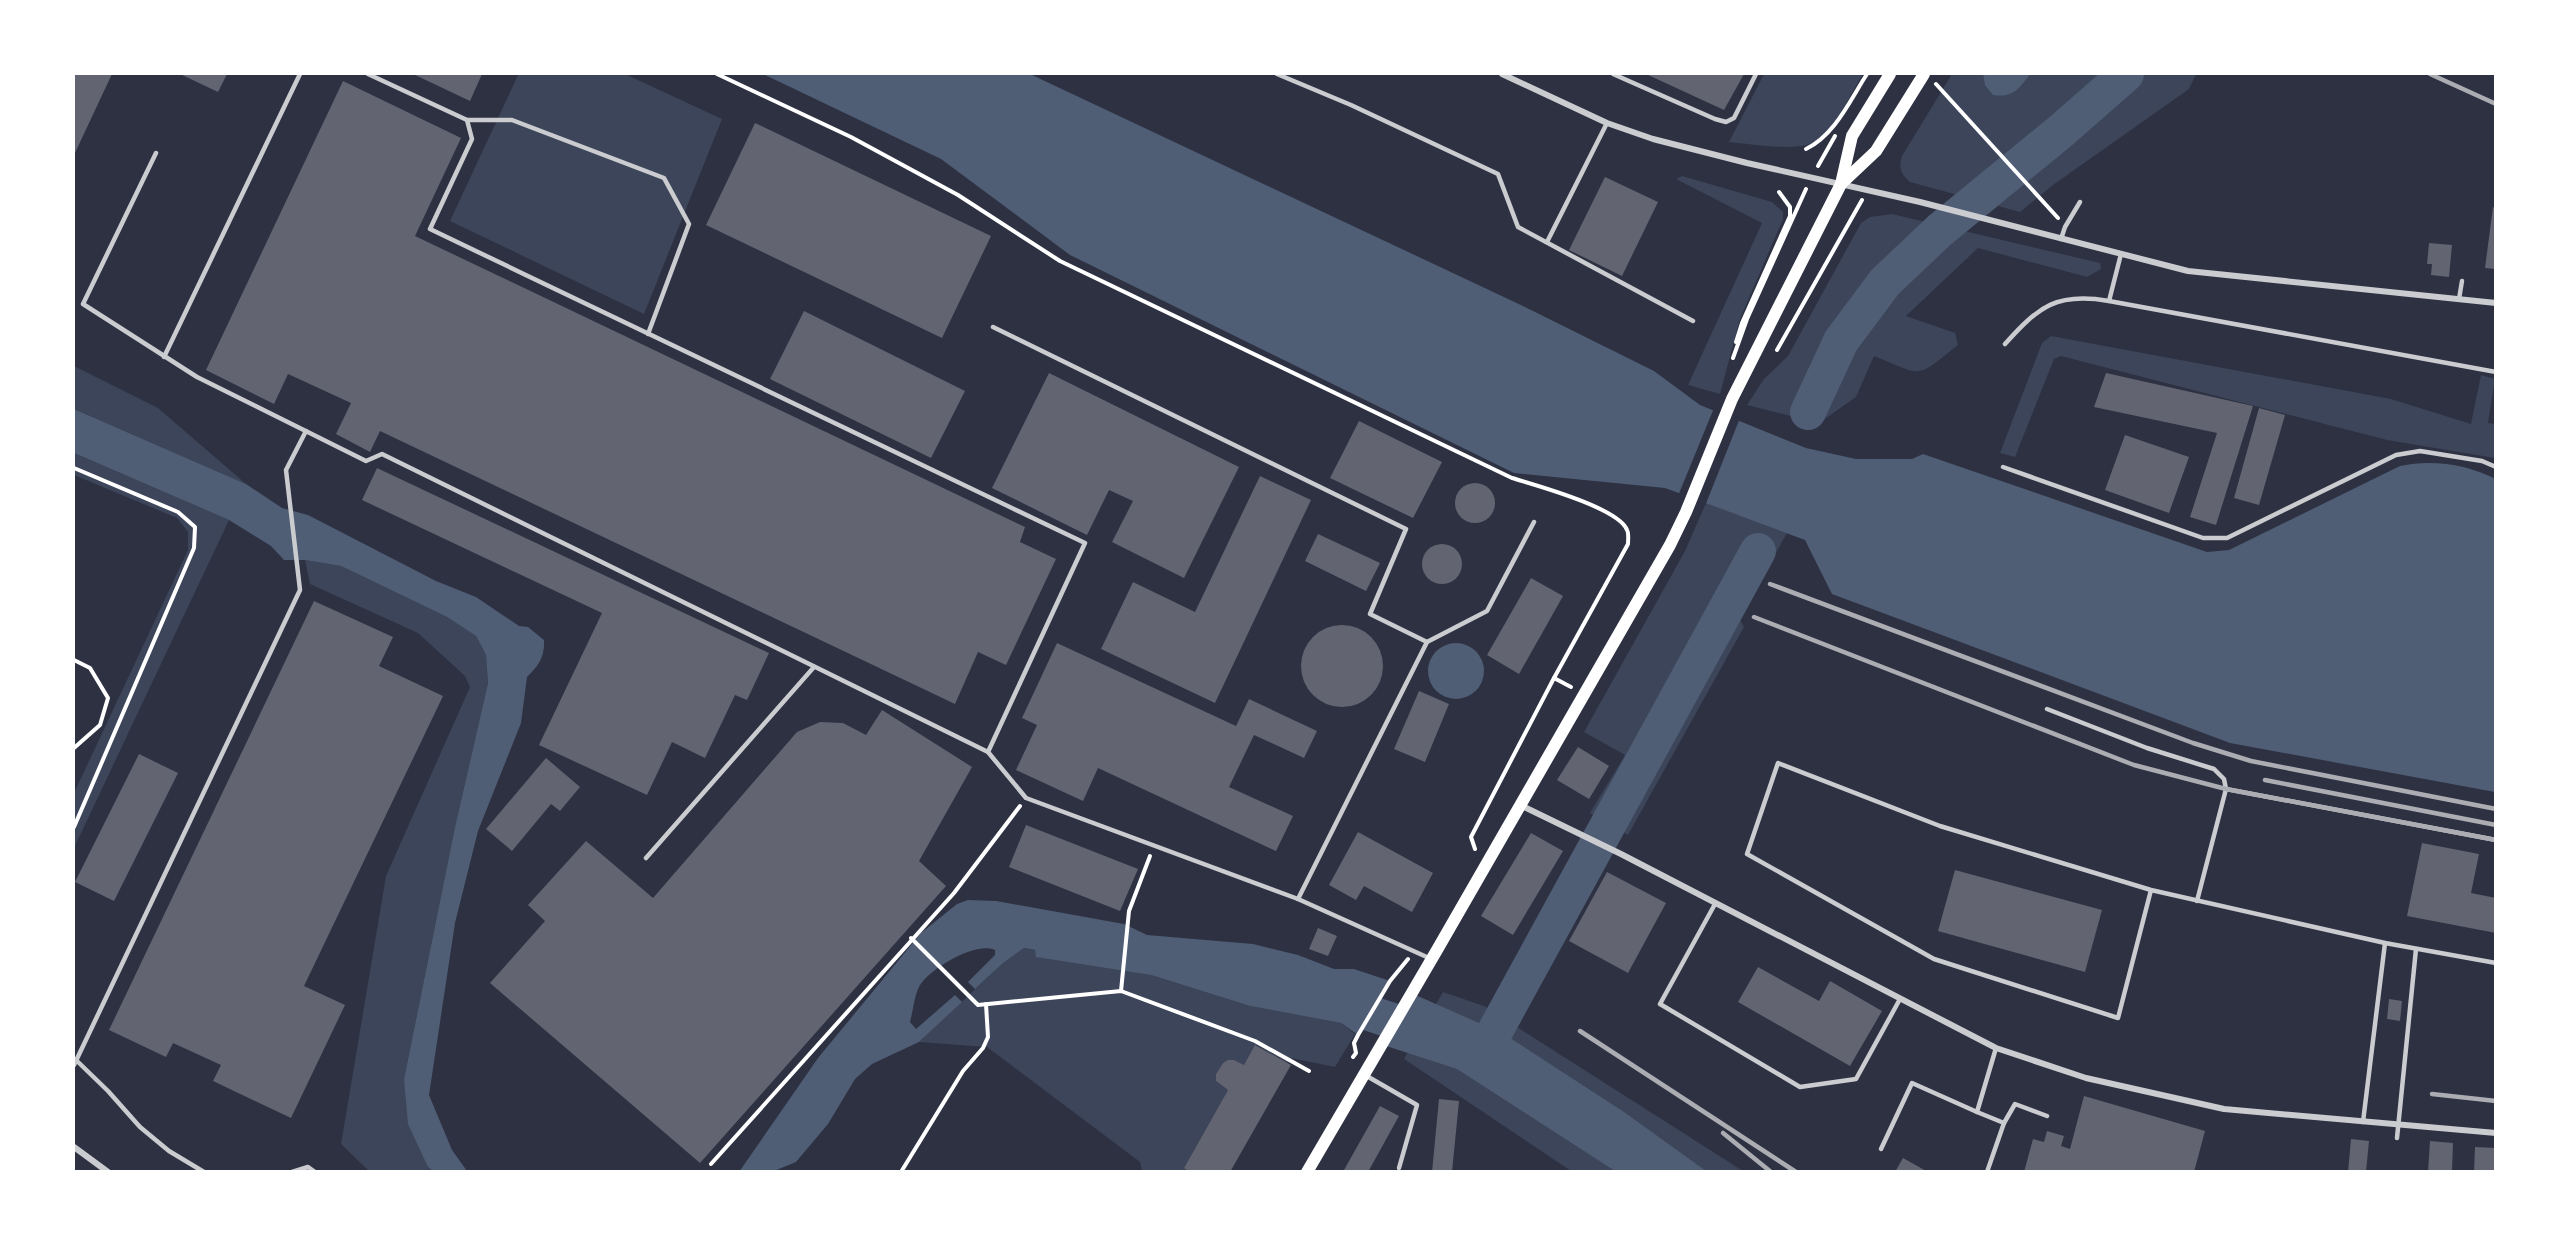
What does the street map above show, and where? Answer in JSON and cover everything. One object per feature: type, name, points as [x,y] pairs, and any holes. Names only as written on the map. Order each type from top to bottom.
[{"type":"main road","points":[[1307,1172],[1670,545],[1686,512],[1732,399],[1841,184],[1852,136],[1890,74]]},
{"type":"main road","points":[[1841,184],[1876,151],[1929,77]]},
{"type":"street","points":[[1502,74],[1607,123],[1703,152],[1920,202],[2188,271],[2496,303]]},
{"type":"street","points":[[1520,805],[1621,854],[1996,1048],[2086,1078],[2224,1109],[2496,1134]]},
{"type":"street","points":[[75,1150],[108,1172]]},
{"type":"lane","points":[[164,357],[300,74]]},
{"type":"lane","points":[[368,74],[467,120],[512,120],[664,178],[688,224],[648,334]]},
{"type":"lane","points":[[1277,74],[1351,105],[1498,174],[1518,227],[1693,321]]},
{"type":"lane","points":[[1613,74],[1726,122],[1734,118],[1756,74]]},
{"type":"lane","points":[[467,120],[472,138],[430,230],[1085,543],[988,752]]},
{"type":"lane","points":[[1547,242],[1607,123]]},
{"type":"lane","points":[[156,153],[83,304],[164,357],[224,391],[366,461],[382,454],[988,752],[1026,798],[1298,899],[1432,959]]},
{"type":"lane","points":[[2061,239],[2065,227],[2080,202]]},
{"type":"lane","points":[[2109,301],[2121,254]]},
{"type":"lane","points":[[2459,299],[2462,281]]},
{"type":"lane","points":[[2005,344],[2029,318],[2056,301],[2083,296],[2496,372]]},
{"type":"lane","points":[[993,327],[1406,529],[1370,614],[1427,642]]},
{"type":"lane","points":[[204,1172],[169,1151],[140,1127],[108,1091],[75,1063],[300,590],[286,471],[306,431]]},
{"type":"lane","points":[[2003,467],[2203,538],[2226,538],[2396,455],[2420,451],[2482,461],[2496,467]]},
{"type":"lane","points":[[1298,899],[1427,642],[1487,611],[1534,522]]},
{"type":"lane","points":[[646,858],[814,667]]},
{"type":"lane","points":[[2047,709],[2147,748],[2214,769],[2224,779],[2226,789],[2197,901]]},
{"type":"lane","points":[[2151,890],[2118,1018],[1934,959],[1747,854],[1778,762],[1940,826],[2151,890],[2385,943],[2496,963]]},
{"type":"lane","points":[[2226,789],[2496,840]]},
{"type":"lane","points":[[1715,904],[1660,1004],[1800,1086],[1856,1079],[1900,999]]},
{"type":"lane","points":[[2363,1122],[2385,943]]},
{"type":"lane","points":[[2397,1138],[2416,949]]},
{"type":"lane","points":[[1977,1112],[1996,1048]]},
{"type":"lane","points":[[1363,1073],[1417,1105],[1399,1168]]},
{"type":"lane","points":[[1881,1149],[1912,1083],[2004,1123]]},
{"type":"lane","points":[[1987,1172],[2004,1123],[2015,1104],[2047,1116]]},
{"type":"lane","points":[[292,1172],[308,1167],[315,1172]]},
{"type":"path","points":[[717,74],[861,142],[958,195],[1060,261],[1512,478],[1557,492],[1616,516],[1628,530],[1628,544],[1554,678],[1471,837],[1475,849]]},
{"type":"path","points":[[1806,149],[1819,143],[1833,126],[1866,75]]},
{"type":"path","points":[[1779,192],[1790,207],[1790,216],[1742,323],[1731,363],[1747,319],[1812,177],[1866,75]]},
{"type":"path","points":[[1927,91],[1929,77]]},
{"type":"path","points":[[1929,77],[2051,208],[2065,227]]},
{"type":"path","points":[[1775,353],[1868,190]]},
{"type":"path","points":[[74,468],[178,512],[195,527],[194,548],[74,827]]},
{"type":"path","points":[[74,660],[90,668],[108,698],[100,725],[74,748]]},
{"type":"path","points":[[1554,678],[1571,687]]},
{"type":"path","points":[[711,1164],[913,940],[954,892],[1026,798]]},
{"type":"path","points":[[1121,988],[1129,910],[1154,847]]},
{"type":"path","points":[[913,940],[978,1005],[1121,988],[1255,1041],[1309,1071]]},
{"type":"path","points":[[1350,1063],[1356,1053],[1354,1043],[1390,981]]},
{"type":"path","points":[[901,1172],[963,1071],[983,1048],[988,1037],[986,1004]]},
{"type":"shaded area","points":[[516,74],[625,74],[722,119],[644,314],[450,221],[518,75]]},
{"type":"shaded area","points":[[763,74],[1030,74],[1523,306],[1654,371],[1700,405],[1806,448],[1856,459],[1912,459],[1923,454],[2207,552],[2229,550],[2400,466],[2424,463],[2449,464],[2485,474],[2496,479],[2495,792],[2230,743],[1832,594],[1805,540],[1665,488],[1514,473],[1070,255],[941,159]]},
{"type":"shaded area","points":[[1764,74],[1863,74],[1843,109],[1818,140],[1810,144],[1788,147],[1729,142]]},
{"type":"shaded area","points":[[1952,74],[2196,74],[2189,89],[2053,185],[2020,212],[1910,182],[1902,173],[1900,164],[1902,156]]},
{"type":"shaded area","points":[[1983,74],[2030,74],[2011,94],[2000,96],[1993,95],[1985,85]]},
{"type":"shaded area","points":[[1682,176],[1772,202],[1783,212],[1783,219],[1740,319],[1720,394],[1688,385],[1762,223],[1676,179]]},
{"type":"shaded area","points":[[1892,214],[2100,263],[2101,269],[2087,277],[1978,248],[1906,316],[1955,333],[1958,345],[1933,364],[1925,369],[1911,371],[1874,356],[1856,397],[1819,423],[1747,405],[1764,379],[1788,356],[1861,223],[1870,217]]},
{"type":"shaded area","points":[[2051,336],[2391,399],[2471,424],[2481,375],[2495,379],[2488,423],[2495,424],[2495,458],[2387,440],[2061,356],[2054,359],[2015,457],[2000,453],[2042,343]]},
{"type":"shaded area","points":[[74,366],[158,408],[246,484],[74,409]]},
{"type":"shaded area","points":[[74,409],[246,484],[282,508],[308,515],[436,581],[476,597],[519,626],[528,627],[544,640],[540,660],[527,677],[521,723],[478,831],[455,923],[429,1095],[452,1150],[467,1171],[433,1171],[428,1167],[408,1124],[404,1079],[455,827],[488,683],[486,655],[476,636],[447,617],[341,566],[305,560],[284,560],[271,546],[229,520],[74,453]]},
{"type":"shaded area","points":[[74,453],[229,520],[74,848],[74,793],[188,550],[188,532],[177,518],[74,475]]},
{"type":"shaded area","points":[[1706,503],[1787,533],[1739,618],[1744,627],[1628,835],[1590,813],[1625,755],[1584,732],[1685,551]]},
{"type":"shaded area","points":[[305,560],[341,566],[447,617],[476,636],[486,655],[488,683],[455,827],[404,1079],[428,1167],[433,1171],[369,1171],[341,1144],[386,876],[470,687],[465,676],[418,633],[310,584]]},
{"type":"shaded area","points":[[1451,643],[1461,643],[1476,651],[1482,660],[1484,671],[1482,682],[1476,691],[1461,699],[1451,699],[1440,694],[1433,687],[1428,676],[1428,666],[1433,655],[1440,648]]},
{"type":"shaded area","points":[[968,900],[996,901],[1124,924],[1147,935],[1253,944],[1298,955],[1334,969],[1354,969],[1390,981],[1358,1035],[1341,1023],[1250,1006],[1151,975],[1036,957],[1035,950],[1024,948],[1002,964],[975,989],[968,982],[995,955],[995,950],[987,948],[964,953],[941,966],[923,982],[918,989],[910,1022],[916,1029],[955,995],[962,1002],[919,1042],[872,1064],[855,1079],[828,1124],[796,1162],[774,1171],[739,1172],[818,1058],[921,933],[957,904]]},
{"type":"shaded area","points":[[1024,948],[1151,975],[1250,1006],[1341,1023],[1355,1034],[1335,1067],[1291,1058],[1287,1063],[1256,1045],[1244,1065],[1234,1060],[1223,1063],[1216,1074],[1216,1081],[1228,1090],[1184,1168],[1190,1172],[1142,1171],[1140,1162],[987,1047],[919,1042],[1002,964]]},
{"type":"shaded area","points":[[1443,992],[1484,1006],[1743,1171],[1571,1171],[1404,1059]]},
{"type":"shaded area","points":[[1411,993],[1504,1034],[1624,1112],[1706,1171],[1615,1171],[1457,1069],[1380,1044]]},
{"type":"pier","points":[[1714,408],[1740,418],[1705,506],[1678,496]]},
{"type":"building","points":[[74,74],[112,74],[74,155]]},
{"type":"building","points":[[180,74],[227,74],[218,92]]},
{"type":"building","points":[[413,74],[482,74],[470,101]]},
{"type":"building","points":[[1646,74],[1744,74],[1724,110]]},
{"type":"building","points":[[343,81],[461,138],[415,236],[1025,527],[1020,542],[1056,559],[1006,665],[978,652],[955,704],[380,431],[370,452],[336,434],[351,403],[288,374],[274,404],[206,370]]},
{"type":"building","points":[[755,123],[991,236],[942,338],[706,225]]},
{"type":"building","points":[[1605,177],[1658,202],[1622,276],[1569,250]]},
{"type":"building","points":[[2493,207],[2496,208],[2496,269],[2485,268]]},
{"type":"building","points":[[2429,243],[2452,245],[2449,277],[2431,275],[2432,264],[2427,264]]},
{"type":"building","points":[[804,311],[965,391],[931,458],[770,379]]},
{"type":"building","points":[[1049,373],[1239,467],[1184,578],[1112,542],[1133,501],[1109,490],[1087,535],[992,488]]},
{"type":"building","points":[[2106,373],[2253,406],[2216,525],[2190,517],[2217,433],[2094,407]]},
{"type":"building","points":[[2259,408],[2285,415],[2259,505],[2234,498]]},
{"type":"building","points":[[1359,421],[1442,462],[1413,518],[1330,478]]},
{"type":"building","points":[[2125,435],[2189,457],[2169,513],[2105,490]]},
{"type":"building","points":[[377,468],[769,653],[747,700],[735,695],[705,758],[672,742],[647,795],[539,745],[602,613],[362,500]]},
{"type":"building","points":[[1260,476],[1311,500],[1215,703],[1101,649],[1133,582],[1195,612]]},
{"type":"building","points":[[1475,483],[1489,489],[1495,503],[1489,517],[1475,523],[1461,517],[1455,503],[1461,489]]},
{"type":"building","points":[[1318,534],[1380,563],[1366,591],[1305,561]]},
{"type":"building","points":[[1442,544],[1456,550],[1462,564],[1456,578],[1442,584],[1428,578],[1422,564],[1428,550]]},
{"type":"building","points":[[1531,578],[1563,596],[1519,674],[1487,655]]},
{"type":"building","points":[[314,601],[393,637],[379,666],[443,696],[304,986],[345,1005],[291,1118],[213,1081],[221,1065],[173,1043],[166,1057],[109,1030]]},
{"type":"building","points":[[1342,625],[1358,628],[1371,637],[1380,650],[1383,666],[1380,682],[1371,695],[1358,704],[1342,707],[1326,704],[1313,695],[1304,682],[1301,666],[1304,650],[1313,637],[1326,628]]},
{"type":"building","points":[[1057,643],[1236,726],[1249,699],[1317,731],[1304,758],[1254,735],[1229,787],[1293,816],[1276,851],[1098,768],[1083,801],[1016,770],[1037,725],[1022,718]]},
{"type":"building","points":[[1419,691],[1449,704],[1425,762],[1394,749]]},
{"type":"building","points":[[882,710],[972,767],[919,861],[946,886],[700,1163],[490,983],[545,921],[528,905],[586,841],[653,898],[797,732],[820,722],[843,723],[866,735]]},
{"type":"building","points":[[1578,747],[1609,766],[1589,799],[1557,780]]},
{"type":"building","points":[[139,754],[178,773],[114,901],[75,882]]},
{"type":"building","points":[[546,758],[580,787],[560,811],[551,804],[512,851],[486,829]]},
{"type":"building","points":[[1026,825],[1138,869],[1120,911],[1009,867]]},
{"type":"building","points":[[1358,832],[1433,873],[1412,912],[1364,886],[1356,900],[1329,885]]},
{"type":"building","points":[[1531,833],[1563,851],[1513,935],[1481,916]]},
{"type":"building","points":[[2422,843],[2479,854],[2471,893],[2496,898],[2496,933],[2407,916]]},
{"type":"building","points":[[1955,870],[2102,910],[2085,972],[1938,931]]},
{"type":"building","points":[[1607,872],[1666,903],[1628,973],[1569,941]]},
{"type":"building","points":[[1318,928],[1337,936],[1328,956],[1309,949]]},
{"type":"building","points":[[1758,967],[1819,1001],[1830,981],[1882,1011],[1850,1066],[1738,1002]]},
{"type":"building","points":[[2389,999],[2402,1001],[2400,1021],[2387,1019]]},
{"type":"building","points":[[1255,1045],[1291,1065],[1230,1172],[1190,1172],[1184,1168],[1228,1090],[1216,1081],[1216,1074],[1223,1063],[1228,1060],[1244,1065]]},
{"type":"building","points":[[2084,1096],[2205,1131],[2194,1172],[2024,1172],[2033,1139],[2044,1142],[2047,1131],[2064,1136],[2061,1146],[2070,1149]]},
{"type":"building","points":[[1439,1099],[1459,1101],[1452,1172],[1432,1172]]},
{"type":"building","points":[[1380,1106],[1399,1116],[1368,1172],[1346,1172],[1344,1170]]},
{"type":"building","points":[[2351,1139],[2369,1141],[2366,1172],[2348,1172]]},
{"type":"building","points":[[2430,1141],[2453,1143],[2452,1172],[2428,1172]]},
{"type":"building","points":[[2475,1147],[2496,1148],[2496,1172],[2474,1172]]},
{"type":"building","points":[[1903,1158],[1928,1172],[1895,1172]]},
{"type":"waterway","points":[[1808,412],[1841,341],[1885,282],[1940,230],[2061,131],[2126,74]]},
{"type":"waterway","points":[[1482,1055],[1758,551]]},
{"type":"waterway","points":[[1326,999],[1436,1035]]},
{"type":"railway","points":[[2430,74],[2496,104]]},
{"type":"railway","points":[[1770,584],[2193,743],[2251,761],[2496,809]]},
{"type":"railway","points":[[1754,617],[2134,765],[2226,789],[2496,840]]},
{"type":"railway","points":[[2265,780],[2496,825]]},
{"type":"railway","points":[[1580,1031],[1796,1172]]},
{"type":"railway","points":[[2432,1094],[2496,1101]]},
{"type":"railway","points":[[1723,1133],[1771,1172]]}]
